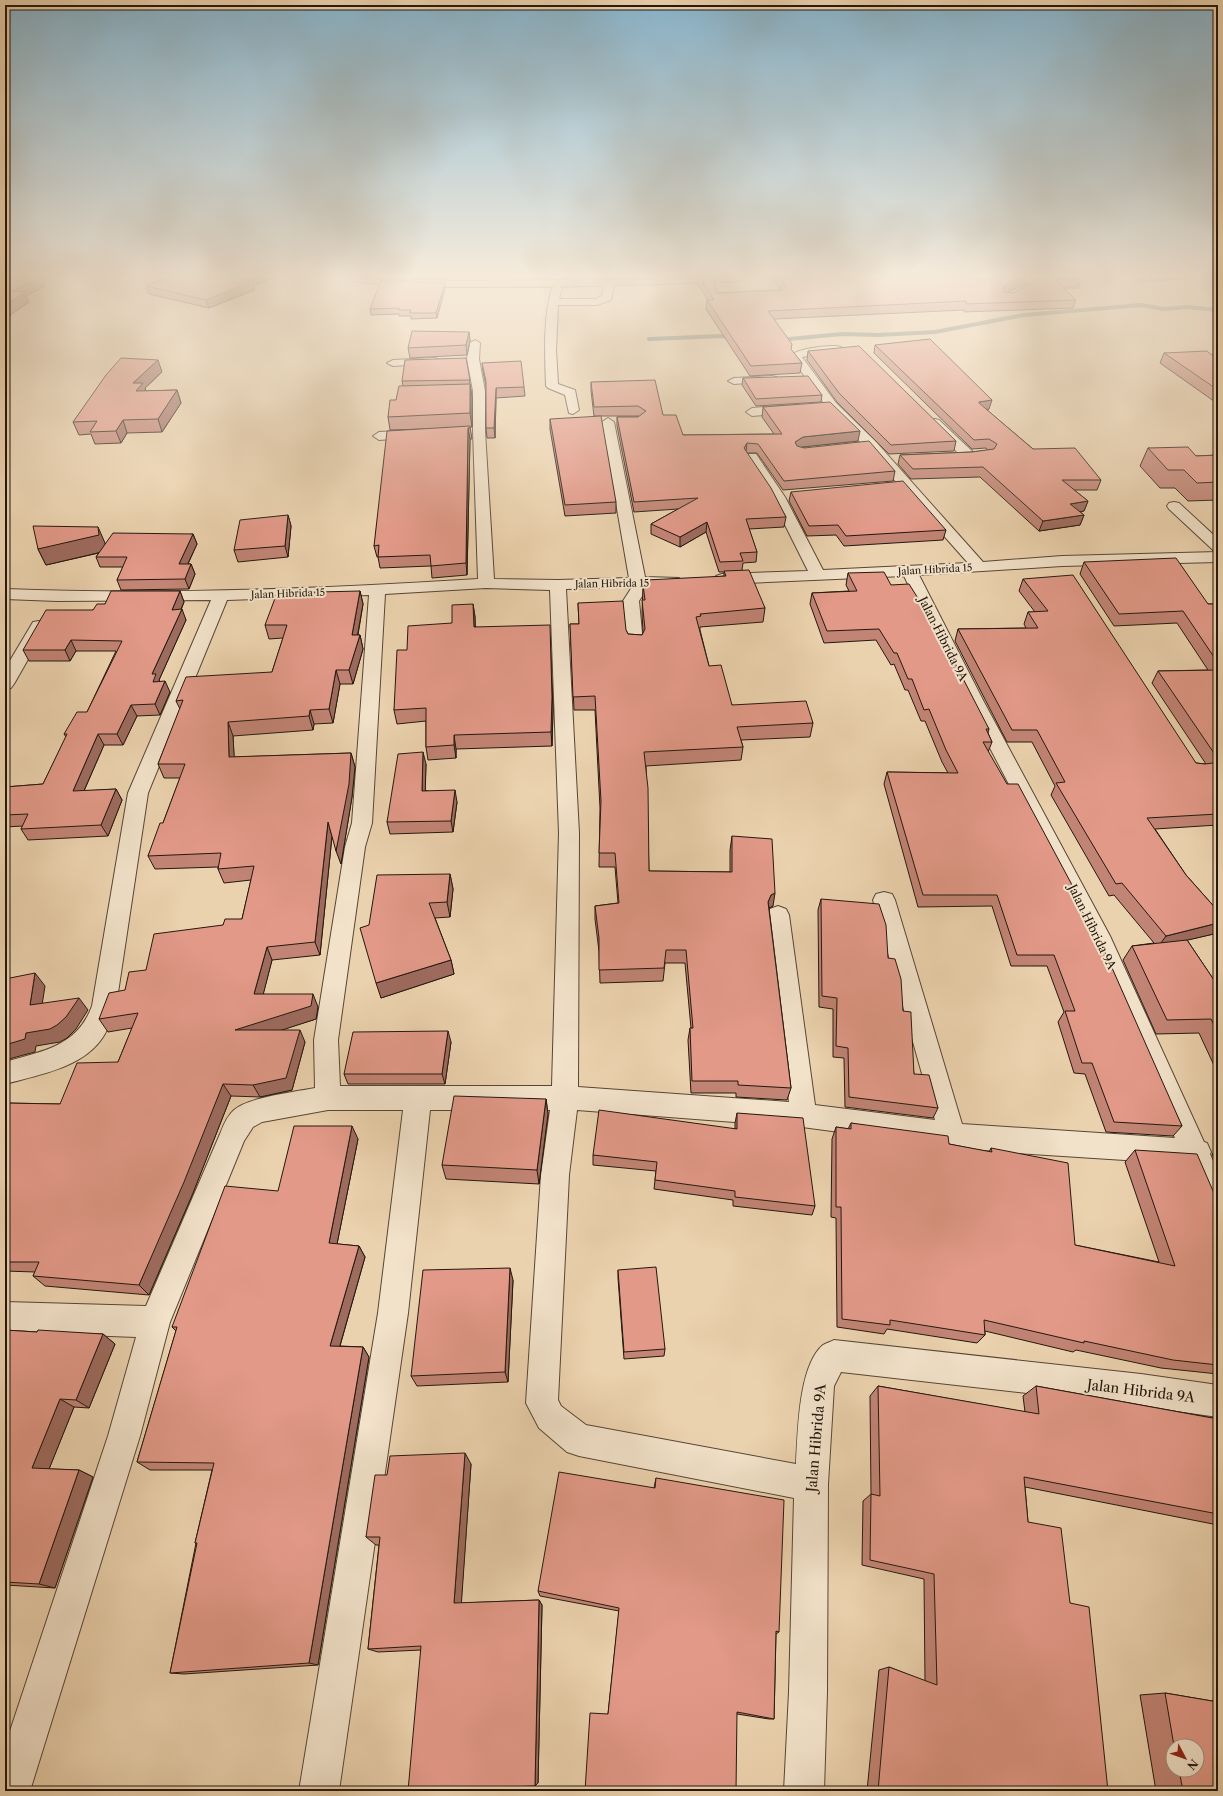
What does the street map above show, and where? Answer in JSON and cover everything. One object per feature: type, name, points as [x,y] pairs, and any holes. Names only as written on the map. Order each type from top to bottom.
[{"type":"street","points":[[394,363],[416,362]]},
{"type":"street","points":[[470,362],[479,391],[479,432],[486,583]]},
{"type":"street","points":[[551,362],[552,386],[571,393],[574,410]]},
{"type":"street","points":[[801,362],[832,406],[872,445],[980,567]]},
{"type":"street","points":[[796,378],[812,377]]},
{"type":"street","points":[[734,381],[781,378]]},
{"type":"street","points":[[464,391],[479,391]]},
{"type":"street","points":[[817,407],[832,406]]},
{"type":"street","points":[[752,412],[803,408]]},
{"type":"street","points":[[929,417],[974,455],[953,457]]},
{"type":"street","points":[[592,422],[623,422]]},
{"type":"street","points":[[608,422],[640,583],[631,601],[634,643]]},
{"type":"street","points":[[464,432],[479,432]]},
{"type":"street","points":[[378,436],[425,434]]},
{"type":"street","points":[[856,446],[872,445]]},
{"type":"street","points":[[751,457],[778,497],[817,574]]},
{"type":"street","points":[[885,460],[900,459]]},
{"type":"street","points":[[891,486],[906,485]]},
{"type":"street","points":[[778,497],[793,495]]},
{"type":"street","points":[[1174,506],[1215,554],[1218,570]]},
{"type":"street","name":"Jalan Hibrida 15","points":[[706,580],[980,567],[1067,568],[1215,554]]},
{"type":"street","name":"Jalan Hibrida 9A","points":[[909,571],[975,702],[1099,936],[1197,1152],[1218,1204]]},
{"type":"street","name":"Jalan Hibrida 15","points":[[5,594],[57,596],[221,595],[377,590],[486,583],[558,585],[690,580]]},
{"type":"street","points":[[558,585],[569,833],[565,1098],[555,1175],[542,1403],[550,1417],[579,1440],[811,1484]]},
{"type":"street","points":[[328,1098],[326,1040],[355,847],[362,823],[377,590]]},
{"type":"street","points":[[5,1073],[61,1056],[81,1044],[93,1031],[104,1006],[138,793],[221,595]]},
{"type":"street","points":[[5,684],[57,596]]},
{"type":"street","points":[[884,900],[952,1135]]},
{"type":"street","points":[[778,915],[802,1094],[802,1114]]},
{"type":"street","points":[[319,1791],[393,1313],[418,1097]]},
{"type":"street","points":[[10,1791],[124,1436],[155,1322],[233,1134],[240,1122],[247,1116],[259,1112],[328,1098],[565,1098],[802,1114],[952,1135],[1015,1141],[1197,1152]]},
{"type":"street","points":[[5,1317],[155,1322]]},
{"type":"street","name":"Jalan Hibrida 9A","points":[[804,1791],[808,1692],[809,1517],[811,1484],[818,1386],[827,1364],[834,1356],[1141,1390],[1218,1401]]},
{"type":"building","points":[[118,362],[156,362],[133,383],[143,383],[136,391],[177,390],[158,419],[123,420],[116,431],[90,432],[97,421],[73,422],[106,375]]},
{"type":"building","points":[[405,362],[467,362],[470,380],[402,381]]},
{"type":"building","points":[[521,362],[524,387],[496,388],[494,428],[486,428],[486,381],[482,363]]},
{"type":"building","points":[[748,362],[802,363],[751,366]]},
{"type":"building","points":[[816,362],[875,362],[956,441],[891,445],[839,393]]},
{"type":"building","points":[[893,362],[953,362],[992,400],[979,403],[1033,449],[1075,448],[1101,480],[1062,480],[1088,501],[1070,504],[1084,515],[1043,521],[983,467],[913,469],[900,455],[972,452],[994,449],[997,444],[989,439],[974,440]]},
{"type":"building","points":[[1177,362],[1218,362],[1218,390]]},
{"type":"building","points":[[808,376],[822,395],[756,399],[743,378]]},
{"type":"building","points":[[655,380],[663,415],[676,415],[683,435],[782,434],[763,407],[830,402],[860,431],[803,437],[795,442],[797,446],[804,448],[869,441],[895,471],[784,481],[758,444],[747,443],[744,448],[771,488],[786,517],[746,519],[757,552],[740,553],[743,561],[720,562],[707,522],[680,537],[651,524],[698,498],[634,502],[617,417],[638,417],[646,411],[638,406],[594,407],[591,382]]},
{"type":"building","points":[[470,384],[470,413],[388,417],[390,400],[396,400],[399,386]]},
{"type":"building","points":[[601,416],[616,502],[565,505],[550,419]]},
{"type":"building","points":[[470,426],[470,428],[468,428],[466,563],[431,566],[430,555],[378,557],[379,545],[374,546],[387,431]]},
{"type":"building","points":[[1188,447],[1196,456],[1218,455],[1218,482],[1197,483],[1184,470],[1168,470],[1148,448]]},
{"type":"building","points":[[903,481],[946,530],[846,536],[838,525],[809,526],[791,492]]},
{"type":"building","points":[[288,515],[285,546],[234,550],[240,520]]},
{"type":"building","points":[[33,526],[98,527],[99,535],[38,549]]},
{"type":"building","points":[[113,533],[193,534],[179,564],[191,564],[185,579],[117,580],[127,557],[96,557]]},
{"type":"building","points":[[1176,558],[1208,604],[1218,604],[1218,663],[1183,611],[1119,614],[1084,562]]},
{"type":"building","points":[[749,570],[765,608],[700,614],[701,616],[696,617],[709,666],[721,665],[732,705],[806,701],[813,723],[737,727],[743,747],[644,752],[648,788],[649,871],[732,872],[732,836],[772,839],[775,893],[771,895],[768,902],[791,1088],[738,1085],[738,1081],[692,1081],[690,1028],[693,1028],[686,950],[666,950],[664,968],[599,970],[599,938],[595,906],[619,903],[615,853],[599,853],[601,801],[595,696],[573,697],[570,624],[579,624],[578,603],[623,601],[626,630],[628,634],[642,635],[645,629],[642,600],[645,600],[643,585],[646,580],[726,576],[724,571]]},
{"type":"building","points":[[884,572],[891,585],[909,584],[938,630],[989,729],[986,729],[992,742],[983,742],[1007,784],[1018,784],[1071,883],[1099,953],[1105,952],[1182,1126],[1114,1122],[1092,1063],[1082,1063],[1065,1011],[1075,1011],[1054,955],[1017,955],[997,895],[923,895],[887,772],[958,773],[946,750],[929,709],[924,710],[912,679],[908,679],[897,653],[894,653],[879,629],[827,631],[812,593],[857,591],[848,573]]},
{"type":"building","points":[[1073,575],[1196,763],[1213,763],[1216,756],[1158,671],[1218,670],[1218,814],[1147,818],[1186,875],[1218,911],[1218,923],[1166,936],[1122,883],[1116,884],[1056,783],[1065,782],[1037,730],[1012,730],[958,629],[1038,628],[1028,612],[1048,611],[1023,579]]},
{"type":"building","points":[[111,591],[180,591],[172,610],[182,609],[152,674],[156,674],[153,682],[165,681],[155,704],[131,705],[117,734],[98,734],[73,791],[116,789],[101,825],[21,829],[28,814],[5,815],[5,787],[43,784],[67,734],[64,734],[77,712],[87,712],[122,641],[71,640],[65,650],[23,650],[46,610],[93,610],[97,604],[105,604]]},
{"type":"building","points":[[360,591],[352,635],[360,635],[349,670],[336,670],[329,709],[310,710],[309,716],[228,722],[229,757],[351,753],[349,784],[336,851],[328,822],[315,942],[267,947],[254,994],[313,994],[311,1006],[235,1030],[300,1030],[286,1078],[253,1085],[223,1084],[184,1182],[139,1285],[33,1276],[39,1262],[5,1262],[5,1103],[60,1104],[77,1063],[118,1062],[138,1013],[99,1019],[109,993],[125,990],[129,972],[146,970],[154,934],[223,925],[225,919],[242,919],[254,866],[218,869],[221,853],[148,856],[160,823],[163,823],[185,764],[158,764],[183,700],[176,701],[186,677],[272,672],[287,625],[265,625],[277,593]]},
{"type":"building","points":[[473,604],[474,627],[550,625],[552,697],[551,732],[454,735],[454,745],[426,747],[426,708],[394,710],[397,650],[407,650],[408,626],[452,623],[452,605]]},
{"type":"building","points":[[423,752],[422,791],[455,790],[451,821],[387,822],[398,754]]},
{"type":"building","points":[[450,874],[447,902],[429,903],[451,960],[376,983],[360,928],[369,925],[377,875]]},
{"type":"building","points":[[821,899],[879,904],[886,925],[888,958],[895,959],[901,979],[903,1011],[911,1012],[914,1074],[929,1075],[938,1108],[849,1097],[848,1048],[836,1046],[837,998],[822,996]]},
{"type":"building","points":[[1187,940],[1218,986],[1218,1033],[1211,1019],[1167,1020],[1132,946]]},
{"type":"building","points":[[35,973],[30,1005],[79,998],[66,1017],[57,1025],[50,1029],[26,1033],[25,1039],[5,1045],[5,979]]},
{"type":"building","points":[[448,1031],[442,1074],[344,1074],[353,1032]]},
{"type":"building","points":[[454,1096],[546,1099],[537,1170],[442,1165]]},
{"type":"building","points":[[599,1110],[737,1129],[737,1113],[803,1118],[815,1206],[735,1197],[735,1191],[655,1180],[657,1162],[593,1155]]},
{"type":"building","points":[[851,1123],[948,1136],[949,1144],[992,1152],[991,1148],[1068,1163],[1075,1245],[1175,1266],[1135,1150],[1197,1154],[1217,1200],[1214,1200],[1218,1210],[1218,1365],[1173,1360],[1084,1341],[1084,1343],[984,1320],[985,1335],[890,1320],[890,1325],[842,1319],[841,1207],[836,1207],[836,1127],[851,1129]]},
{"type":"building","points":[[294,1126],[352,1126],[329,1243],[359,1246],[330,1346],[363,1347],[309,1663],[170,1673],[197,1543],[195,1543],[214,1463],[137,1462],[177,1327],[172,1327],[225,1186],[278,1191]]},
{"type":"building","points":[[656,1267],[665,1349],[624,1352],[618,1270]]},
{"type":"building","points":[[510,1268],[505,1372],[411,1376],[423,1270]]},
{"type":"building","points":[[5,1330],[37,1332],[38,1330],[103,1334],[76,1400],[60,1399],[32,1468],[79,1470],[39,1584],[5,1582]]},
{"type":"building","points":[[878,1386],[1039,1414],[1036,1386],[1218,1419],[1218,1514],[1024,1477],[1028,1522],[1061,1528],[1070,1603],[1089,1607],[1108,1791],[878,1791],[889,1667],[937,1685],[934,1574],[870,1560],[871,1494],[880,1496]]},
{"type":"building","points":[[465,1453],[454,1603],[539,1600],[535,1786],[408,1791],[421,1646],[368,1649],[380,1537],[366,1537],[375,1475],[387,1475],[390,1456]]},
{"type":"building","points":[[559,1472],[655,1488],[656,1478],[784,1500],[779,1632],[776,1631],[774,1719],[737,1712],[736,1791],[585,1791],[590,1713],[608,1714],[619,1608],[538,1591]]},
{"type":"building","points":[[1165,1693],[1218,1702],[1218,1791],[1183,1791],[1181,1778],[1205,1778],[1205,1738],[1173,1738]]}]
